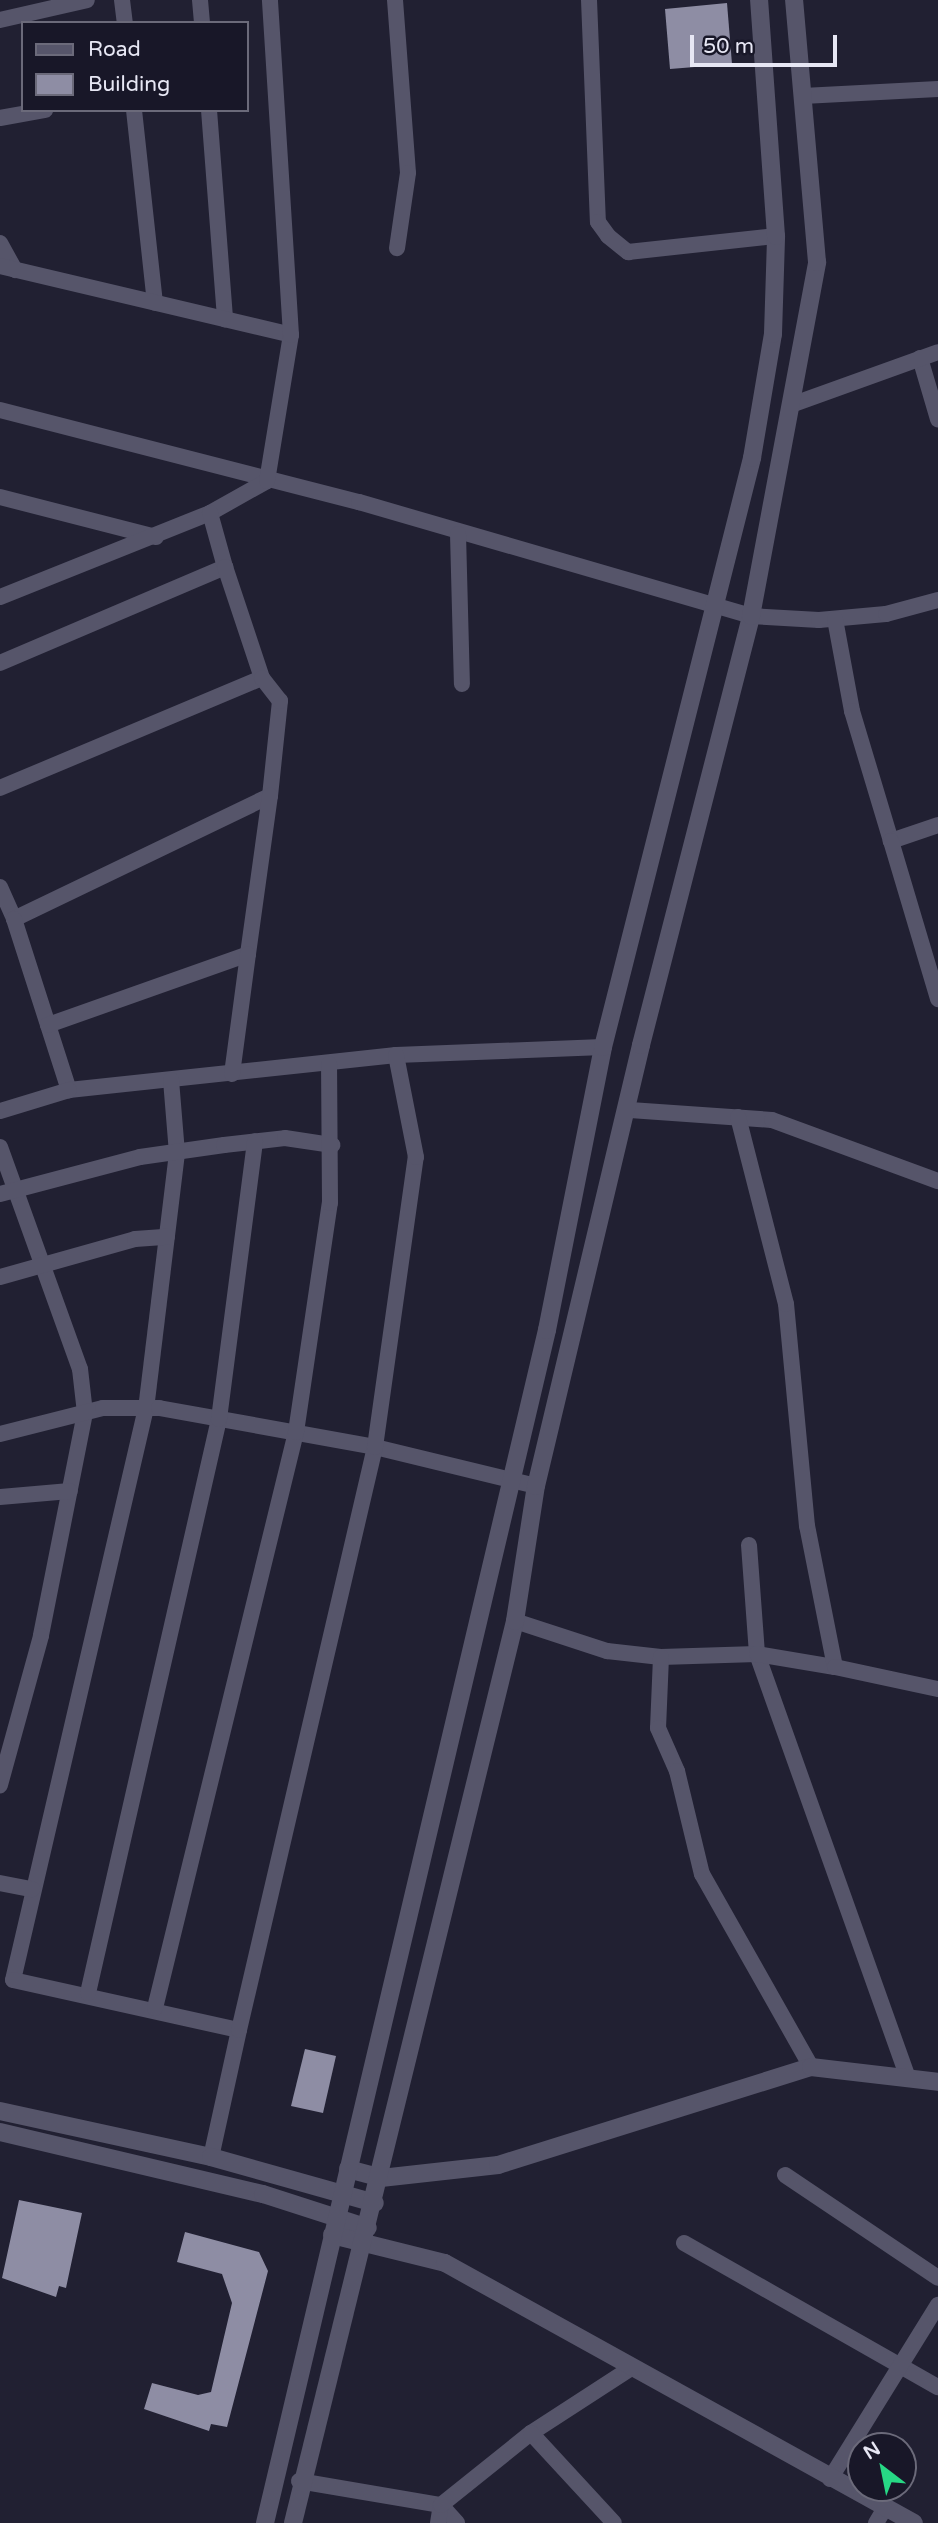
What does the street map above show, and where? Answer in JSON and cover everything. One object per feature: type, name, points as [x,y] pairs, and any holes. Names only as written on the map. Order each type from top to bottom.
[{"type":"street","points":[[0,20],[87,0]]},
{"type":"street","points":[[122,0],[125,21]]},
{"type":"street","points":[[200,0],[202,21]]},
{"type":"street","points":[[267,481],[291,335],[270,0]]},
{"type":"street","points":[[395,0],[408,173],[397,248]]},
{"type":"street","points":[[589,0],[598,222],[608,236],[628,252],[776,236]]},
{"type":"street","points":[[265,2523],[508,1478],[547,1330],[603,1047],[717,607],[773,334],[776,236],[759,0]]},
{"type":"street","points":[[293,2523],[299,2481],[375,2203],[514,1621],[536,1486],[630,1110],[640,1045],[751,616],[791,405],[818,233],[794,0]]},
{"type":"street","points":[[803,96],[938,89]]},
{"type":"street","points":[[0,118],[34,112]]},
{"type":"street","points":[[134,112],[155,303]]},
{"type":"street","points":[[209,112],[225,319]]},
{"type":"street","points":[[0,243],[8,268],[291,335]]},
{"type":"street","points":[[791,405],[938,352]]},
{"type":"street","points":[[920,358],[938,419]]},
{"type":"street","points":[[0,410],[267,481],[751,616],[835,619],[938,600]]},
{"type":"street","points":[[0,597],[156,537],[210,513],[267,481]]},
{"type":"street","points":[[0,497],[156,537]]},
{"type":"street","points":[[210,513],[262,678],[280,701],[270,796],[232,1073]]},
{"type":"street","points":[[458,534],[462,684]]},
{"type":"street","points":[[0,663],[225,567]]},
{"type":"street","points":[[835,619],[852,711],[891,841],[932,954],[938,999]]},
{"type":"street","points":[[0,788],[262,678]]},
{"type":"street","points":[[14,919],[270,796]]},
{"type":"street","points":[[891,841],[938,825]]},
{"type":"street","points":[[0,887],[14,919],[69,1090]]},
{"type":"street","points":[[48,1025],[248,954]]},
{"type":"street","points":[[0,1111],[69,1090],[396,1055],[603,1047]]},
{"type":"street","points":[[211,2157],[375,1447],[416,1157],[396,1055]]},
{"type":"street","points":[[155,2008],[296,1433],[330,1203],[332,1145],[329,1064]]},
{"type":"street","points":[[171,1080],[177,1153],[146,1408],[32,1889],[7,1978],[89,1993],[239,2030]]},
{"type":"street","points":[[630,1110],[772,1120],[938,1181]]},
{"type":"street","points":[[738,1116],[786,1304],[807,1526],[835,1667]]},
{"type":"street","points":[[0,1194],[177,1153],[256,1141],[332,1145]]},
{"type":"street","points":[[89,1993],[219,1419],[256,1141]]},
{"type":"street","points":[[0,1147],[19,1189],[80,1369],[85,1413],[41,1636],[0,1785]]},
{"type":"street","points":[[0,1278],[43,1261],[135,1238],[167,1237]]},
{"type":"street","points":[[0,1434],[85,1413],[146,1408],[375,1447],[536,1486]]},
{"type":"street","points":[[0,1497],[70,1491]]},
{"type":"street","points":[[749,1545],[757,1654],[907,2076]]},
{"type":"street","points":[[514,1621],[607,1651],[660,1657],[757,1654],[938,1689]]},
{"type":"street","points":[[660,1657],[658,1728],[677,1771],[702,1874],[811,2067]]},
{"type":"street","points":[[0,1883],[32,1889]]},
{"type":"street","points":[[348,2169],[381,2178],[498,2165],[811,2067],[907,2076],[938,2082]]},
{"type":"street","points":[[0,2111],[211,2157],[375,2203]]},
{"type":"street","points":[[0,2132],[262,2194],[334,2227],[366,2235],[445,2263],[830,2479],[880,2515],[914,2523]]},
{"type":"street","points":[[785,2175],[938,2278]]},
{"type":"street","points":[[684,2243],[938,2388]]},
{"type":"street","points":[[830,2479],[897,2364],[938,2305]]},
{"type":"street","points":[[438,2523],[441,2505],[531,2433],[631,2368]]},
{"type":"street","points":[[531,2433],[614,2523]]},
{"type":"street","points":[[299,2481],[441,2505],[457,2523]]},
{"type":"building","points":[[727,3],[732,64],[670,69],[665,9]]},
{"type":"building","points":[[305,2049],[336,2056],[323,2113],[291,2106]]},
{"type":"building","points":[[19,2200],[82,2213],[66,2288],[59,2286],[56,2297],[2,2278]]},
{"type":"building","points":[[185,2232],[259,2252],[268,2271],[227,2427],[211,2424],[209,2431],[144,2409],[152,2383],[198,2395],[211,2392],[232,2303],[222,2274],[177,2262]]}]
